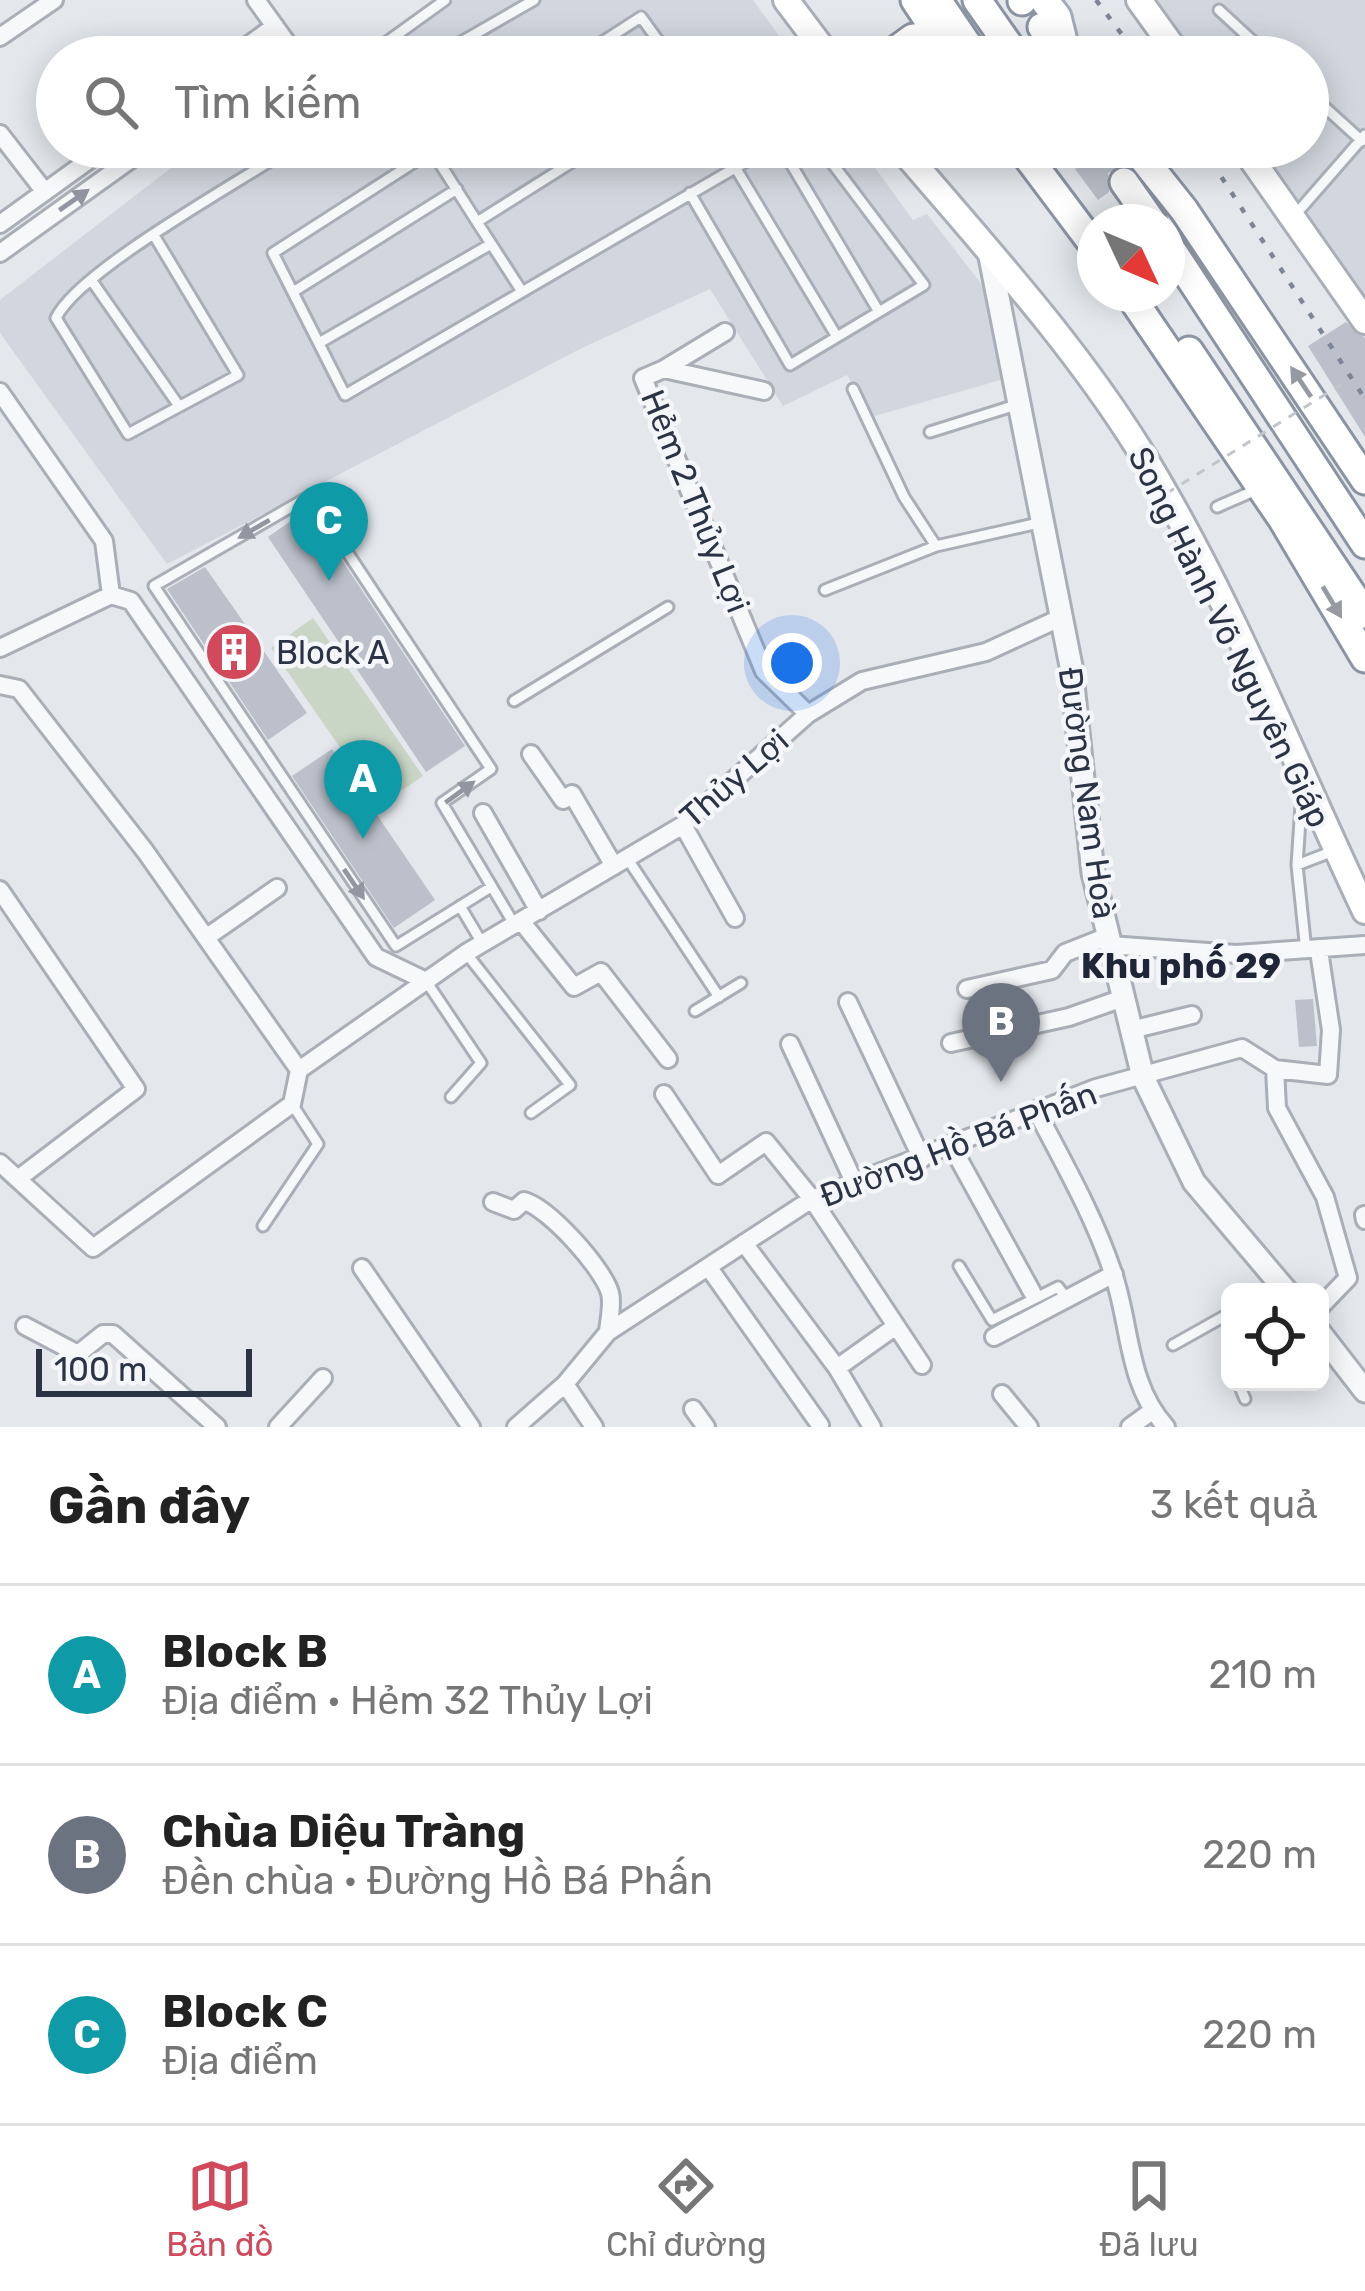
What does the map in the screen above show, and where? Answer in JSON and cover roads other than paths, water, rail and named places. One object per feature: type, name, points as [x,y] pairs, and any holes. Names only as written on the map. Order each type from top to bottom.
[{"type":"highway","points":[[915,0],[933,36]]},
{"type":"highway","points":[[937,0],[940,36]]},
{"type":"highway","points":[[937,0],[962,36]]},
{"type":"highway","points":[[976,0],[1002,36]]},
{"type":"highway","points":[[1036,168],[1077,223]]},
{"type":"highway","points":[[1056,168],[1083,204]]},
{"type":"highway","points":[[1151,168],[1179,204]]},
{"type":"highway","points":[[1124,182],[1139,204]]},
{"type":"highway","points":[[1185,211],[1365,480]]},
{"type":"highway","points":[[1185,214],[1207,299]]},
{"type":"highway","points":[[1185,268],[1365,544]]},
{"type":"highway","points":[[1141,312],[1261,488],[1365,658]]},
{"type":"highway","points":[[1161,312],[1308,521],[1365,614]]},
{"type":"main road","points":[[786,0],[813,36]]},
{"type":"main road","points":[[1139,0],[1162,36]]},
{"type":"main road","name":"Song Hành Võ Nguyên Giáp","points":[[919,168],[1085,369],[1141,451],[1189,539],[1365,911]]},
{"type":"main road","points":[[1257,168],[1365,320]]},
{"type":"street","points":[[0,37],[54,0]]},
{"type":"street","points":[[256,0],[280,36]]},
{"type":"street","points":[[261,36],[275,26]]},
{"type":"street","points":[[0,134],[45,192]]},
{"type":"street","points":[[0,224],[78,168]]},
{"type":"street","points":[[0,253],[119,168]]},
{"type":"street","name":"Đường Nam Hoà","points":[[989,252],[1071,666],[1093,873],[1143,1077],[1194,1182],[1274,1283]]},
{"type":"street","points":[[664,369],[725,332]]},
{"type":"street","name":"Hẻm 2 Thủy Lợi","points":[[764,391],[664,369],[643,378],[764,671],[808,714]]},
{"type":"street","points":[[0,392],[104,541],[111,595]]},
{"type":"street","points":[[0,648],[111,595],[131,601],[376,957],[426,981]]},
{"type":"street","name":"Thủy Lợi","points":[[299,1070],[474,948],[682,826],[808,714],[881,672],[986,652],[1060,618]]},
{"type":"street","points":[[0,685],[19,689],[207,937],[299,1070],[292,1104],[93,1248],[0,1163]]},
{"type":"street","points":[[531,754],[562,800],[572,794],[621,862]]},
{"type":"street","points":[[483,813],[539,910]]},
{"type":"street","points":[[682,826],[735,918]]},
{"type":"street","points":[[207,937],[277,888]]},
{"type":"street","points":[[0,890],[136,1089],[19,1178]]},
{"type":"street","points":[[518,922],[574,987],[601,972],[668,1059]]},
{"type":"street","points":[[967,989],[1052,970],[1065,953],[1108,940],[1236,954],[1365,945]]},
{"type":"street","name":"Đường Hồ Bá Phấn","points":[[516,1427],[565,1384],[608,1332],[812,1199],[1036,1110],[1184,1060],[1242,1048],[1275,1070],[1328,1075],[1331,1030],[1312,951]]},
{"type":"street","points":[[951,1043],[1069,1017],[1123,998]]},
{"type":"street","points":[[848,1002],[922,1159]]},
{"type":"street","points":[[1131,1030],[1192,1015]]},
{"type":"street","points":[[790,1044],[855,1184]]},
{"type":"street","points":[[1275,1070],[1277,1108],[1325,1197],[1348,1278],[1329,1297]]},
{"type":"street","points":[[664,1094],[718,1175],[766,1142],[812,1199],[922,1365]]},
{"type":"street","points":[[1036,1110],[1114,1274],[1133,1366],[1152,1411],[1166,1427]]},
{"type":"street","points":[[952,1147],[1032,1292]]},
{"type":"street","points":[[493,1202],[514,1210],[524,1202],[542,1206],[570,1234],[610,1292],[608,1332]]},
{"type":"street","points":[[744,1243],[837,1368],[872,1427]]},
{"type":"street","points":[[362,1268],[471,1427]]},
{"type":"street","points":[[709,1268],[820,1425]]},
{"type":"street","points":[[994,1337],[1114,1274]]},
{"type":"street","points":[[25,1326],[78,1354],[103,1334],[113,1334],[217,1427]]},
{"type":"street","points":[[837,1368],[896,1326]]},
{"type":"street","points":[[1329,1345],[1365,1391]]},
{"type":"street","points":[[278,1427],[322,1378]]},
{"type":"street","points":[[565,1384],[594,1427]]},
{"type":"street","points":[[1002,1394],[1029,1427]]},
{"type":"street","points":[[693,1409],[706,1427]]},
{"type":"street","points":[[1130,1427],[1152,1411]]},
{"type":"lane","points":[[395,36],[445,0]]},
{"type":"lane","points":[[471,36],[534,0]]},
{"type":"lane","points":[[1219,10],[1247,36]]},
{"type":"lane","points":[[612,36],[641,17],[655,36]]},
{"type":"lane","points":[[1292,218],[1364,140],[1329,110]]},
{"type":"lane","points":[[155,237],[238,375],[128,434],[56,318],[64,302],[92,281],[155,237],[260,168]]},
{"type":"lane","points":[[405,168],[273,253],[345,395],[734,168]]},
{"type":"lane","points":[[445,168],[521,290]]},
{"type":"lane","points":[[477,222],[563,168]]},
{"type":"lane","points":[[737,168],[837,337]]},
{"type":"lane","points":[[793,168],[879,312]]},
{"type":"lane","points":[[690,193],[790,364],[924,285],[836,168]]},
{"type":"lane","points":[[293,292],[457,189]]},
{"type":"lane","points":[[319,343],[491,244]]},
{"type":"lane","points":[[92,281],[179,406]]},
{"type":"lane","points":[[853,389],[904,497],[936,546]]},
{"type":"lane","points":[[930,432],[1021,403]]},
{"type":"lane","points":[[1217,507],[1261,488]]},
{"type":"lane","points":[[491,887],[396,946],[154,586],[310,496],[491,769],[442,803],[491,887],[518,922]]},
{"type":"lane","points":[[825,590],[936,546],[1043,522]]},
{"type":"lane","points":[[514,701],[668,607]]},
{"type":"lane","points":[[1303,780],[1297,866],[1312,951]]},
{"type":"lane","points":[[1297,866],[1336,850]]},
{"type":"lane","points":[[621,862],[719,997]]},
{"type":"lane","points":[[460,906],[474,948],[570,1084],[531,1113]]},
{"type":"lane","points":[[426,981],[482,1063],[451,1097]]},
{"type":"lane","points":[[695,1011],[741,983]]},
{"type":"lane","points":[[263,1226],[318,1144],[292,1104]]},
{"type":"lane","points":[[959,1266],[992,1320],[1058,1287],[1066,1298]]},
{"type":"lane","points":[[1173,1345],[1221,1318]]},
{"type":"lane","points":[[1242,1391],[1245,1400]]},
{"type":"railway","points":[[1096,0],[1123,36]]},
{"type":"railway","points":[[1216,168],[1365,399]]},
{"type":"place","name":"Block C","points":[[329,581]]},
{"type":"place","name":"Block A","points":[[234,652]]},
{"type":"place","name":"Block B","points":[[363,839]]},
{"type":"place","name":"Chùa Diệu Tràng","points":[[1001,1082]]},
{"type":"district","name":"Khu phố 29","points":[[1181,965]]}]
